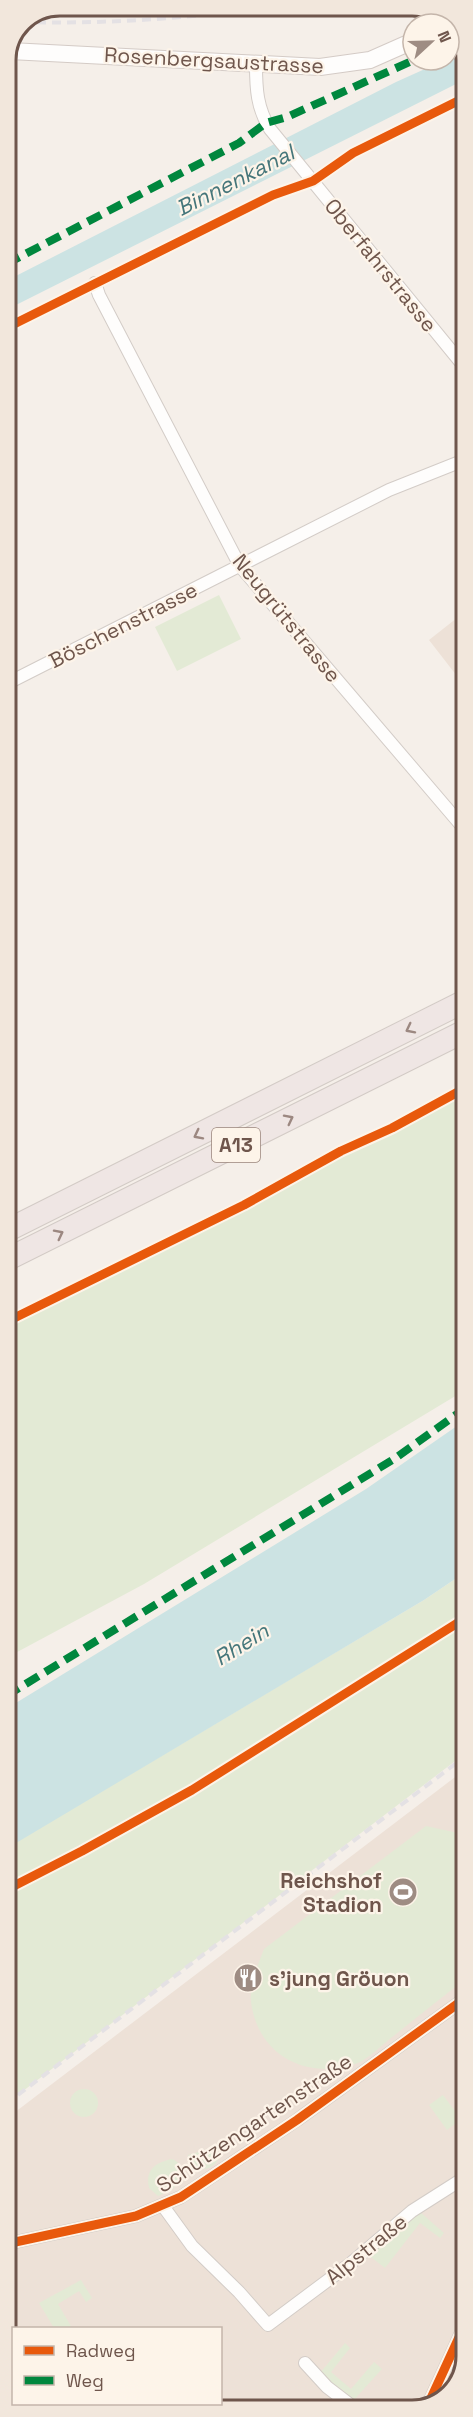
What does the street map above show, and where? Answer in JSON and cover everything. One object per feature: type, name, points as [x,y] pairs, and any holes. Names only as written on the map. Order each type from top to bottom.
[{"type":"highway","name":"A13","points":[[17,1226],[456,1006]]},
{"type":"highway","name":"A13","points":[[17,1255],[456,1035]]},
{"type":"street","name":"Rosenbergsaustrasse","points":[[17,51],[302,67],[346,65],[370,60],[401,47]]},
{"type":"street","name":"Oberfahrstrasse","points":[[256,65],[255,87],[259,108],[270,129],[456,358]]},
{"type":"street","name":"Neugrütstrasse","points":[[95,283],[99,296],[240,566],[456,819]]},
{"type":"street","name":"Böschenstrasse","points":[[16,679],[389,490],[456,463]]},
{"type":"street","name":"Schützengartenstraße","points":[[17,2242],[117,2221],[163,2206],[199,2186],[276,2135],[456,2005]]},
{"type":"street","name":"Alpstraße","points":[[268,2325],[351,2263],[412,2211],[456,2183]]},
{"type":"street","name":"Schützengartenstraße","points":[[163,2206],[192,2246],[239,2292],[268,2325]]},
{"type":"street","points":[[432,2396],[456,2344]]},
{"type":"street","points":[[304,2363],[327,2387],[344,2400]]},
{"type":"shaded area","points":[[456,619],[456,675],[429,640]]},
{"type":"shaded area","points":[[456,1776],[456,2365],[446,2386],[432,2396],[418,2400],[222,2400],[222,2327],[17,2327],[17,2111]]},
{"type":"green space","points":[[219,595],[241,639],[177,671],[155,627]]},
{"type":"green space","points":[[456,1093],[456,1396],[144,1584],[17,1652],[17,1317],[244,1205],[341,1151],[392,1128]]},
{"type":"green space","points":[[456,1578],[456,1760],[17,2096],[17,1842],[424,1600]]},
{"type":"green space","name":"Reichshof Stadion","points":[[426,1826],[456,1833],[456,1987],[358,2063],[340,2068],[322,2069],[304,2066],[289,2060],[275,2050],[264,2037],[256,2021],[251,1995],[264,1949]]},
{"type":"green space","points":[[84,2089],[94,2093],[98,2103],[94,2113],[84,2117],[74,2113],[70,2103],[74,2093]]},
{"type":"green space","points":[[443,2095],[456,2110],[456,2123],[447,2130],[429,2105]]},
{"type":"green space","points":[[212,2148],[220,2155],[216,2163],[204,2169],[190,2167],[188,2155]]},
{"type":"green space","points":[[171,2159],[180,2166],[182,2178],[172,2190],[158,2196],[149,2188],[148,2176],[156,2165]]},
{"type":"green space","points":[[420,2212],[444,2233],[440,2238],[420,2223],[385,2268],[367,2254]]},
{"type":"green space","points":[[81,2280],[92,2298],[86,2302],[79,2291],[58,2304],[71,2327],[53,2327],[39,2303]]},
{"type":"green space","points":[[345,2343],[350,2348],[331,2372],[351,2389],[374,2362],[382,2369],[354,2400],[350,2400],[320,2373]]},
{"type":"water","name":"Binnenkanal","points":[[418,72],[456,72],[456,84],[16,305],[16,276],[396,82]]},
{"type":"water","name":"Rhein","points":[[456,1427],[456,1578],[424,1600],[17,1843],[17,1702],[366,1489]]},
{"type":"railway","points":[[40,22],[147,20],[185,16]]},
{"type":"railway","points":[[17,2096],[456,1763]]},
{"type":"marked path","points":[[16,259],[239,143],[266,123],[287,117],[401,66]]},
{"type":"marked path","points":[[17,1689],[394,1459],[456,1415]]},
{"type":"cycle path","points":[[16,323],[273,195],[313,181],[353,153],[456,102]]},
{"type":"cycle path","points":[[17,1317],[244,1205],[341,1151],[392,1128],[456,1093]]},
{"type":"cycle path","points":[[17,1884],[192,1790],[456,1624]]},
{"type":"cycle path","points":[[17,2242],[136,2216],[181,2197],[297,2120],[456,2005]]},
{"type":"cycle path","points":[[432,2396],[456,2344]]},
{"type":"place","name":"Reichshof Stadion","points":[[403,1892]]},
{"type":"place","name":"s'jung Gröuon","points":[[248,1978]]}]
